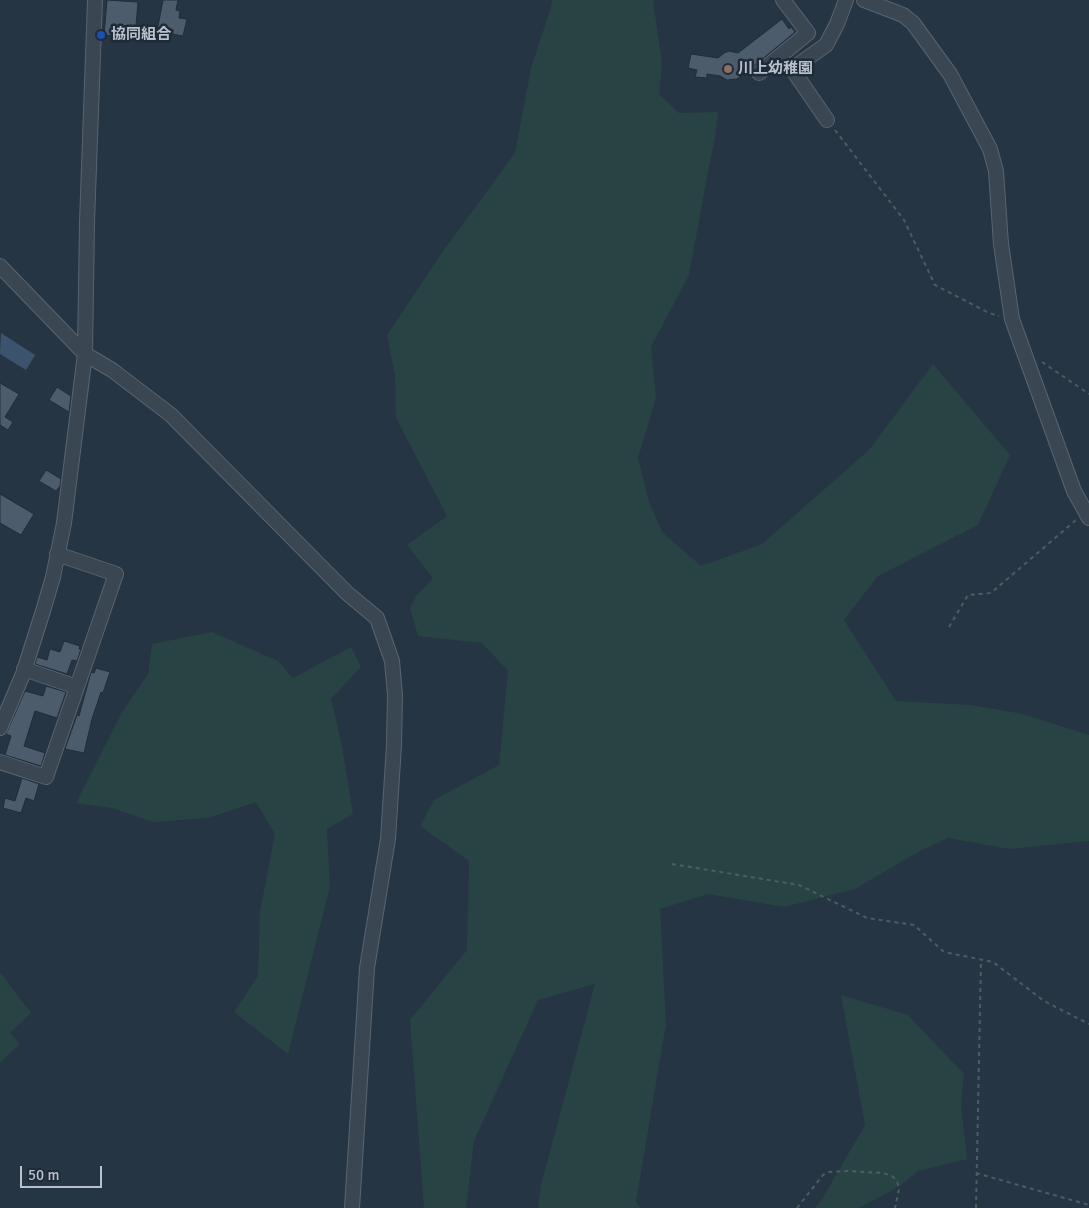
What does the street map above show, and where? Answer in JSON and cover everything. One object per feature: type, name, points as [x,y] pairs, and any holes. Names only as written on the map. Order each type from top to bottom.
[{"type":"street","points":[[0,728],[24,669],[53,577],[64,523],[85,354],[87,222],[95,0]]},
{"type":"street","points":[[760,73],[808,33],[783,0]]},
{"type":"street","points":[[827,120],[792,68],[826,45],[837,24],[846,0]]},
{"type":"street","points":[[864,0],[904,15],[913,23],[950,74],[990,149],[996,171],[1001,244],[1012,319],[1074,491],[1087,515]]},
{"type":"street","points":[[0,266],[85,354],[112,370],[171,415],[348,594],[377,618],[392,661],[395,695],[394,745],[388,829],[367,968],[352,1208]]},
{"type":"street","points":[[0,762],[46,777],[116,574],[57,554]]},
{"type":"street","points":[[24,669],[77,687]]},
{"type":"path","points":[[827,120],[904,220],[934,285],[989,313],[1012,319]]},
{"type":"path","points":[[1023,349],[1089,394]]},
{"type":"path","points":[[949,626],[968,595],[991,593],[1087,515]]},
{"type":"path","points":[[672,864],[799,885],[867,918],[914,925],[944,952],[993,962],[1044,1001],[1089,1024]]},
{"type":"path","points":[[976,1208],[981,959]]},
{"type":"path","points":[[797,1208],[823,1175],[829,1172],[847,1171],[883,1173],[892,1176],[897,1180],[899,1189],[895,1208]]},
{"type":"path","points":[[976,1173],[1089,1205]]},
{"type":"green space","points":[[552,0],[653,0],[662,63],[659,94],[679,113],[718,112],[689,275],[651,347],[656,398],[638,458],[649,502],[663,533],[701,566],[762,544],[869,450],[933,364],[1010,455],[978,525],[878,576],[844,620],[896,701],[971,705],[1023,714],[1089,735],[1089,841],[1009,849],[948,838],[918,852],[855,889],[784,907],[708,894],[660,909],[666,1024],[636,1202],[641,1208],[538,1208],[541,1185],[595,984],[538,1000],[474,1141],[466,1208],[424,1208],[410,1020],[467,950],[469,861],[420,826],[434,800],[499,765],[508,671],[482,643],[418,636],[410,608],[416,596],[433,578],[407,545],[447,516],[396,418],[395,375],[387,335],[441,254],[515,153],[531,68]]},
{"type":"green space","points":[[212,632],[278,661],[293,678],[351,647],[361,667],[331,699],[342,746],[353,814],[327,829],[330,887],[288,1054],[234,1012],[258,976],[260,912],[275,834],[256,802],[208,818],[153,822],[112,808],[76,803],[122,712],[148,674],[152,644]]},
{"type":"green space","points":[[0,972],[31,1013],[10,1033],[20,1044],[0,1063]]},
{"type":"green space","points":[[841,995],[908,1015],[964,1074],[961,1105],[967,1159],[918,1171],[900,1186],[859,1208],[815,1208],[865,1125]]},
{"type":"water","points":[[1,333],[35,355],[26,370],[0,354]]},
{"type":"building","points":[[107,0],[138,2],[135,38],[104,35]]},
{"type":"building","points":[[163,0],[178,0],[176,10],[180,11],[179,18],[187,19],[183,36],[157,31]]},
{"type":"building","points":[[782,19],[789,29],[791,27],[795,32],[754,66],[751,63],[737,79],[727,80],[720,76],[707,74],[707,78],[695,77],[697,70],[688,68],[691,54],[718,58],[729,51],[738,53]]},
{"type":"building","points":[[0,383],[19,394],[5,417],[13,422],[8,430],[0,425]]},
{"type":"building","points":[[57,387],[71,396],[69,412],[49,400]]},
{"type":"building","points":[[46,470],[61,479],[60,486],[56,491],[39,481]]},
{"type":"building","points":[[0,494],[34,514],[21,535],[0,523]]},
{"type":"building","points":[[64,641],[80,646],[79,649],[81,649],[77,661],[72,660],[67,674],[35,664],[37,657],[47,660],[50,649],[60,652]]},
{"type":"building","points":[[96,668],[110,672],[92,719],[84,753],[65,749],[77,715],[79,716],[91,672],[94,673]]},
{"type":"building","points":[[46,686],[66,692],[57,718],[35,711],[24,746],[45,753],[41,766],[5,755],[11,736],[6,734],[25,691],[43,696]]},
{"type":"building","points":[[22,778],[39,784],[34,801],[26,798],[21,813],[3,808],[5,798],[15,801]]},
{"type":"place","name":"協同組合","points":[[101,35]]},
{"type":"place","name":"川上幼稚園","points":[[728,69]]}]
